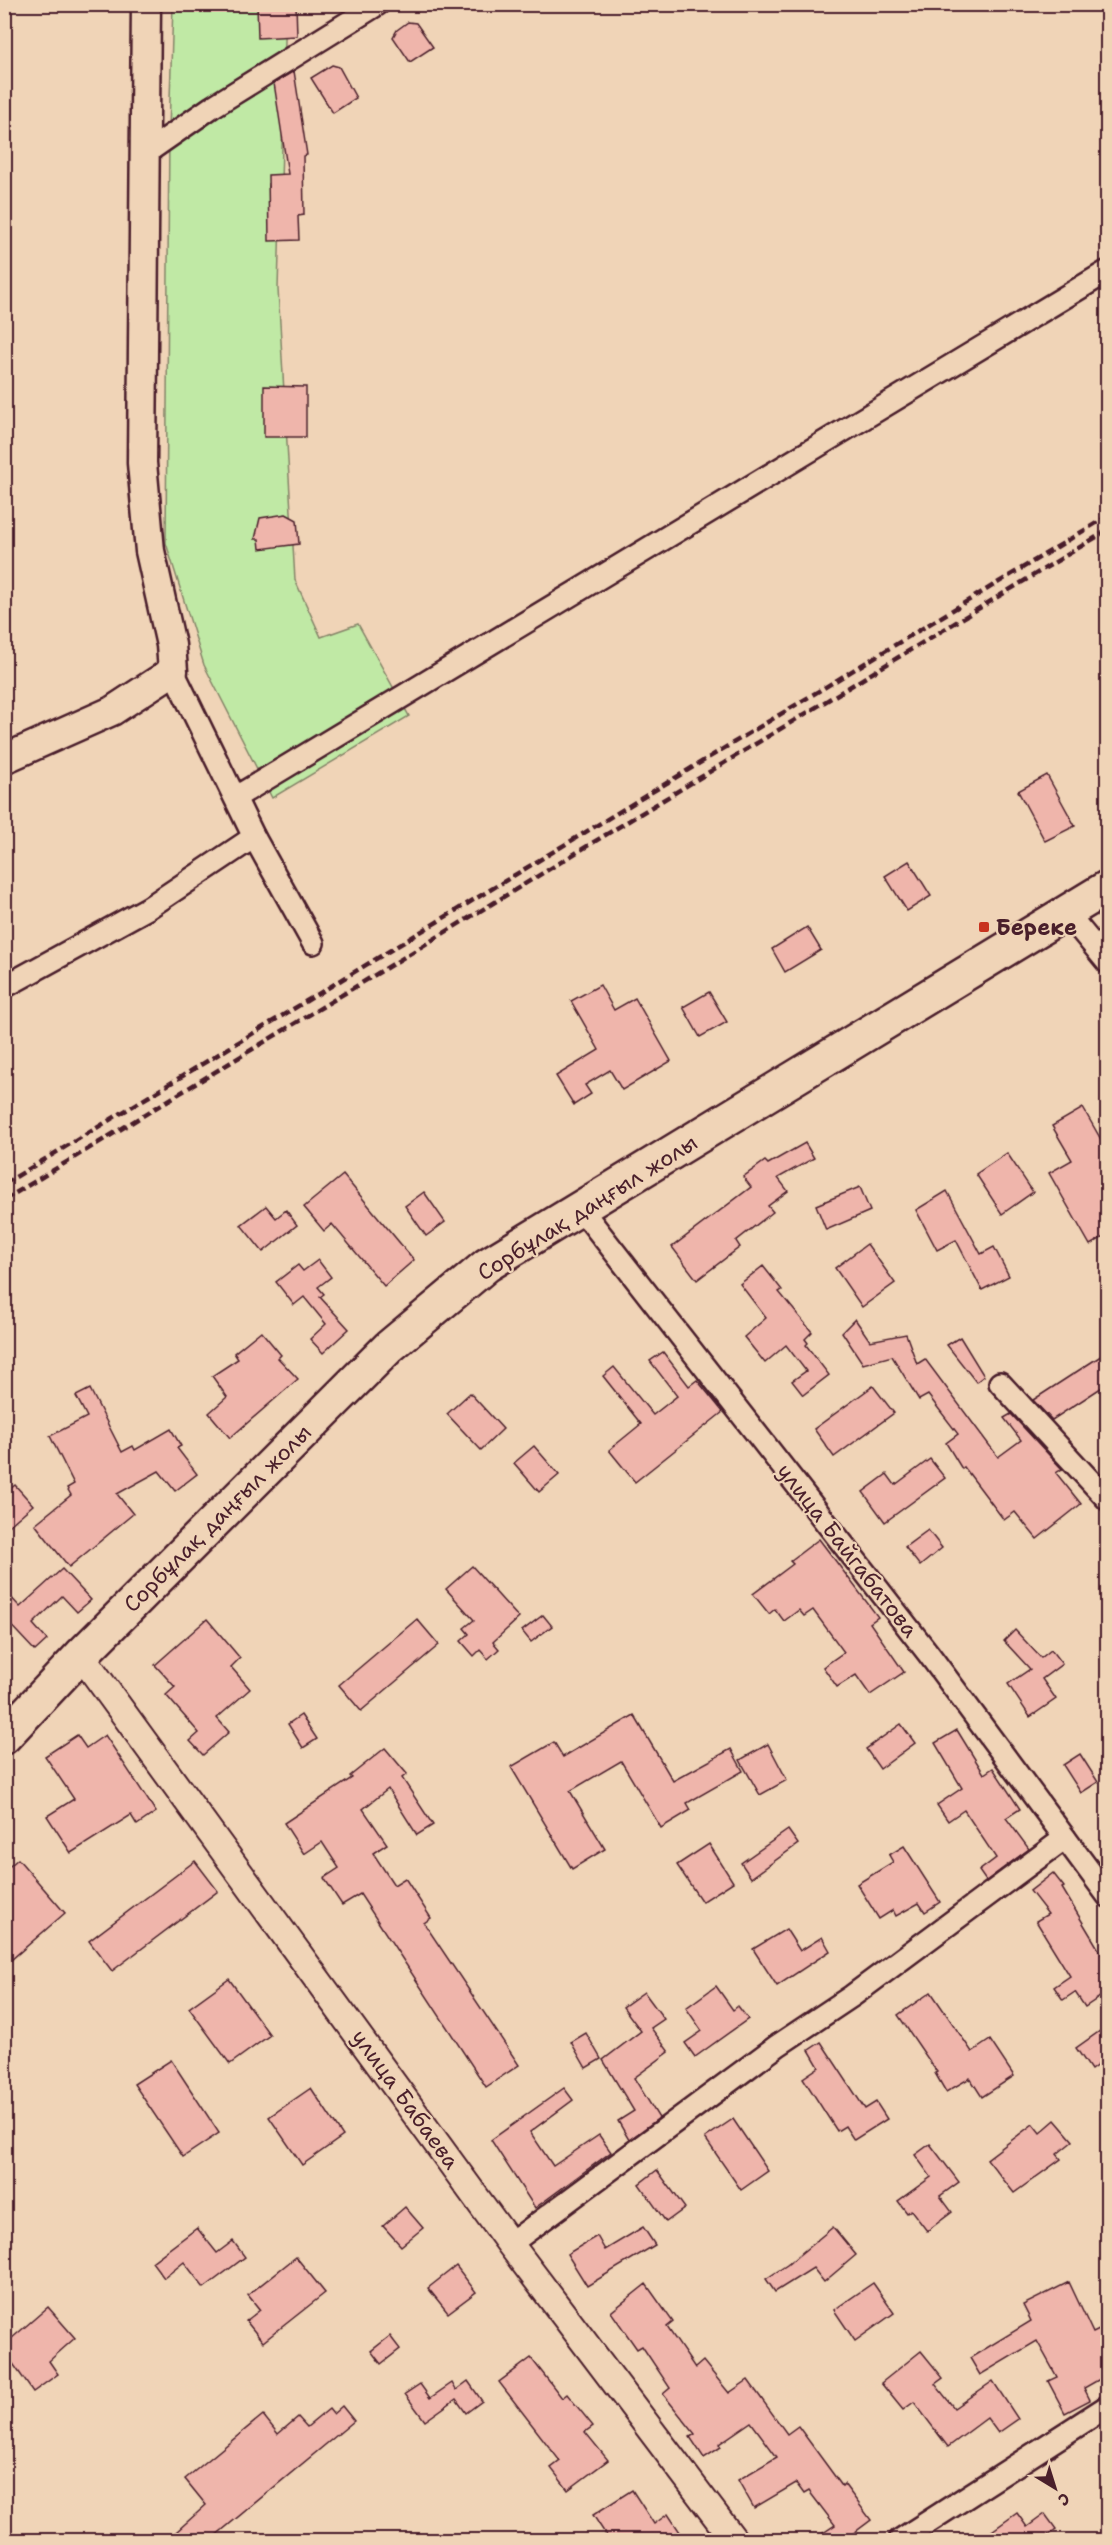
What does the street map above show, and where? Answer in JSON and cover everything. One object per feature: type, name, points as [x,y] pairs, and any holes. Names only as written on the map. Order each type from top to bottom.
[{"type":"main road","points":[[4,759],[112,711],[173,671],[171,645],[150,551],[142,463],[146,4]]},
{"type":"main road","name":"Сорбұлақ даңғыл жолы","points":[[4,1737],[81,1655],[388,1347],[488,1265],[1107,886]]},
{"type":"street","points":[[143,155],[221,101],[378,4]]},
{"type":"street","points":[[236,797],[1107,271]]},
{"type":"street","points":[[173,671],[255,837],[313,943]]},
{"type":"street","points":[[4,987],[148,908],[255,837]]},
{"type":"street","points":[[1065,912],[1107,963]]},
{"type":"street","name":"улица Байгабатова","points":[[581,1209],[928,1653],[1107,1896]]},
{"type":"street","points":[[1000,1383],[1107,1500]]},
{"type":"street","name":"улица Бабаева","points":[[81,1655],[510,2244],[734,2541]]},
{"type":"street","points":[[510,2244],[777,2046],[852,1996],[1065,1838]]},
{"type":"street","points":[[900,2541],[1107,2406]]},
{"type":"green space","points":[[173,5],[286,5],[278,289],[295,580],[321,637],[358,624],[409,716],[272,798],[204,665],[166,543],[169,131]]},
{"type":"building","points":[[257,4],[296,4],[297,36],[258,38]]},
{"type":"building","points":[[408,22],[416,23],[433,47],[410,62],[393,37],[397,30]]},
{"type":"building","points":[[332,65],[339,67],[356,98],[333,113],[311,78]]},
{"type":"building","points":[[294,71],[307,155],[303,156],[304,215],[298,216],[299,240],[269,241],[268,175],[288,174],[274,83]]},
{"type":"building","points":[[264,386],[306,387],[306,437],[264,437]]},
{"type":"building","points":[[286,514],[297,520],[299,544],[260,549],[259,539],[255,539],[260,518]]},
{"type":"building","points":[[1047,775],[1075,826],[1045,841],[1018,791]]},
{"type":"building","points":[[909,861],[931,896],[907,911],[885,876]]},
{"type":"building","points":[[807,927],[821,950],[785,972],[772,949]]},
{"type":"building","points":[[600,985],[614,1010],[635,998],[671,1061],[622,1090],[610,1070],[585,1085],[591,1094],[574,1105],[556,1076],[599,1050],[571,1001]]},
{"type":"building","points":[[709,992],[727,1022],[700,1037],[683,1007]]},
{"type":"building","points":[[1083,1108],[1107,1150],[1107,1235],[1090,1245],[1049,1173],[1072,1160],[1052,1126]]},
{"type":"building","points":[[805,1143],[814,1158],[778,1178],[788,1191],[768,1206],[773,1212],[736,1241],[740,1247],[697,1280],[672,1247],[751,1187],[743,1177],[765,1161],[768,1164]]},
{"type":"building","points":[[1007,1153],[1033,1192],[1002,1214],[976,1174]]},
{"type":"building","points":[[343,1175],[414,1260],[384,1286],[332,1224],[324,1231],[304,1207]]},
{"type":"building","points":[[860,1187],[870,1211],[826,1230],[816,1205]]},
{"type":"building","points":[[947,1191],[981,1254],[994,1247],[1009,1276],[982,1290],[956,1240],[937,1250],[916,1210]]},
{"type":"building","points":[[424,1192],[445,1222],[426,1236],[405,1206]]},
{"type":"building","points":[[266,1206],[276,1218],[286,1210],[297,1225],[263,1252],[241,1225]]},
{"type":"building","points":[[867,1244],[895,1283],[862,1307],[835,1268]]},
{"type":"building","points":[[318,1260],[331,1277],[318,1287],[324,1294],[320,1297],[349,1329],[323,1353],[310,1339],[326,1324],[304,1297],[294,1305],[276,1282],[298,1265],[303,1271]]},
{"type":"building","points":[[763,1266],[782,1290],[779,1292],[812,1332],[805,1339],[808,1343],[806,1345],[829,1375],[803,1395],[792,1381],[806,1371],[786,1345],[765,1363],[744,1337],[766,1318],[740,1284]]},
{"type":"building","points":[[855,1319],[870,1341],[906,1334],[917,1364],[925,1359],[998,1457],[1021,1440],[1004,1418],[1011,1414],[1062,1469],[1056,1473],[1081,1504],[1037,1539],[1015,1512],[1004,1520],[964,1467],[962,1469],[946,1443],[958,1434],[928,1395],[919,1400],[892,1356],[863,1364],[842,1332]]},
{"type":"building","points":[[261,1331],[281,1355],[278,1358],[298,1379],[230,1438],[209,1413],[227,1397],[212,1376],[238,1359],[234,1353]]},
{"type":"building","points":[[960,1337],[984,1376],[976,1382],[947,1345]]},
{"type":"building","points":[[663,1352],[689,1386],[697,1380],[723,1412],[635,1482],[609,1450],[641,1424],[603,1376],[614,1367],[653,1415],[677,1396],[650,1361]]},
{"type":"building","points":[[1107,1352],[1107,1384],[1052,1420],[1033,1400]]},
{"type":"building","points":[[873,1386],[894,1413],[834,1457],[814,1429]]},
{"type":"building","points":[[90,1389],[122,1452],[133,1446],[135,1450],[171,1429],[181,1446],[177,1448],[197,1474],[175,1491],[159,1471],[117,1494],[133,1514],[69,1567],[35,1524],[71,1495],[67,1488],[74,1484],[50,1436],[87,1417],[76,1396]]},
{"type":"building","points":[[470,1393],[503,1429],[481,1450],[447,1414]]},
{"type":"building","points":[[534,1446],[559,1475],[539,1492],[514,1463]]},
{"type":"building","points":[[930,1459],[945,1478],[885,1522],[863,1492],[887,1474],[895,1485]]},
{"type":"building","points":[[15,1485],[33,1505],[4,1530],[4,1494]]},
{"type":"building","points":[[928,1530],[942,1548],[920,1566],[905,1547]]},
{"type":"building","points":[[819,1539],[878,1617],[870,1623],[904,1672],[870,1695],[856,1675],[837,1687],[823,1667],[844,1652],[813,1610],[804,1616],[799,1610],[784,1621],[775,1609],[769,1614],[753,1594],[793,1564],[790,1561]]},
{"type":"building","points":[[472,1566],[519,1618],[493,1642],[499,1649],[488,1659],[480,1650],[474,1656],[461,1641],[469,1634],[464,1628],[474,1620],[446,1589]]},
{"type":"building","points":[[62,1569],[91,1600],[77,1612],[62,1596],[33,1624],[47,1640],[35,1651],[4,1618],[4,1590],[20,1607]]},
{"type":"building","points":[[543,1615],[552,1626],[531,1642],[522,1631]]},
{"type":"building","points":[[207,1619],[240,1658],[231,1667],[250,1689],[217,1718],[229,1732],[203,1755],[190,1741],[199,1733],[166,1695],[175,1687],[155,1665]]},
{"type":"building","points":[[417,1619],[439,1645],[361,1711],[339,1685]]},
{"type":"building","points":[[1015,1630],[1041,1658],[1051,1650],[1062,1664],[1042,1679],[1056,1699],[1030,1717],[1008,1684],[1030,1669],[1004,1641]]},
{"type":"building","points":[[301,1715],[317,1739],[303,1748],[288,1724]]},
{"type":"building","points":[[634,1715],[673,1781],[731,1749],[743,1771],[687,1803],[691,1810],[661,1828],[621,1761],[570,1791],[605,1849],[572,1869],[511,1767],[554,1742],[563,1757]]},
{"type":"building","points":[[901,1724],[915,1743],[880,1769],[866,1749]]},
{"type":"building","points":[[957,1730],[984,1774],[993,1768],[1020,1809],[1006,1818],[1029,1849],[986,1881],[979,1871],[996,1858],[964,1810],[948,1821],[937,1805],[962,1788],[935,1743]]},
{"type":"building","points":[[77,1735],[86,1748],[105,1735],[156,1812],[137,1825],[131,1815],[71,1853],[47,1816],[74,1799],[45,1756]]},
{"type":"building","points":[[768,1744],[787,1780],[760,1795],[740,1760]]},
{"type":"building","points":[[385,1748],[407,1774],[402,1778],[433,1825],[417,1835],[388,1789],[363,1809],[387,1844],[373,1853],[394,1885],[405,1878],[431,1918],[424,1923],[519,2065],[486,2087],[360,1894],[342,1905],[324,1878],[339,1868],[322,1842],[304,1854],[284,1823],[352,1778],[350,1776]]},
{"type":"building","points":[[1080,1754],[1098,1782],[1081,1793],[1063,1765]]},
{"type":"building","points":[[788,1830],[798,1844],[751,1878],[741,1863]]},
{"type":"building","points":[[709,1844],[733,1882],[702,1902],[677,1865]]},
{"type":"building","points":[[904,1846],[940,1902],[925,1912],[919,1903],[896,1916],[893,1910],[879,1919],[857,1884],[893,1862],[889,1855]]},
{"type":"building","points":[[18,1859],[65,1913],[4,1966],[4,1871]]},
{"type":"building","points":[[195,1861],[218,1891],[112,1971],[89,1941]]},
{"type":"building","points":[[1053,1873],[1064,1887],[1062,1888],[1107,1963],[1107,1992],[1085,2007],[1075,1992],[1063,2000],[1054,1987],[1070,1976],[1036,1921],[1048,1914],[1030,1891]]},
{"type":"building","points":[[786,1929],[800,1951],[822,1937],[830,1951],[777,1986],[753,1949]]},
{"type":"building","points":[[229,1979],[270,2035],[230,2064],[189,2008]]},
{"type":"building","points":[[716,1986],[733,2010],[738,2006],[748,2019],[695,2057],[685,2043],[702,2031],[686,2008]]},
{"type":"building","points":[[644,1992],[664,2019],[651,2028],[669,2052],[634,2078],[659,2118],[629,2140],[618,2121],[634,2111],[603,2060],[641,2031],[623,2007]]},
{"type":"building","points":[[931,1992],[972,2052],[990,2040],[1014,2076],[982,2097],[970,2078],[946,2092],[935,2073],[937,2072],[898,2015]]},
{"type":"building","points":[[1107,2026],[1107,2058],[1091,2070],[1076,2048]]},
{"type":"building","points":[[586,2033],[601,2059],[586,2068],[571,2042]]},
{"type":"building","points":[[821,2042],[865,2109],[876,2102],[887,2119],[854,2140],[845,2126],[837,2131],[803,2078],[819,2067],[809,2050]]},
{"type":"building","points":[[171,2060],[219,2133],[183,2157],[134,2084]]},
{"type":"building","points":[[311,2088],[343,2136],[302,2165],[269,2117]]},
{"type":"building","points":[[564,2088],[573,2100],[530,2132],[553,2166],[599,2135],[611,2152],[535,2208],[491,2140]]},
{"type":"building","points":[[733,2119],[768,2171],[741,2190],[705,2138]]},
{"type":"building","points":[[1055,2120],[1073,2141],[1057,2154],[1061,2159],[1014,2193],[987,2159],[1033,2124],[1040,2133]]},
{"type":"building","points":[[930,2144],[959,2182],[940,2196],[952,2212],[927,2231],[911,2210],[907,2213],[898,2201],[931,2177],[915,2155]]},
{"type":"building","points":[[657,2170],[685,2208],[666,2222],[639,2184]]},
{"type":"building","points":[[405,2207],[423,2228],[401,2246],[383,2226]]},
{"type":"building","points":[[643,2227],[655,2245],[587,2286],[567,2254],[597,2236],[605,2250]]},
{"type":"building","points":[[833,2227],[856,2255],[824,2282],[813,2268],[775,2292],[766,2279],[787,2265]]},
{"type":"building","points":[[197,2228],[217,2253],[233,2241],[245,2257],[204,2288],[184,2262],[164,2278],[152,2262]]},
{"type":"building","points":[[296,2257],[325,2293],[263,2342],[246,2321],[260,2310],[248,2295]]},
{"type":"building","points":[[456,2266],[476,2292],[448,2313],[428,2288]]},
{"type":"building","points":[[1069,2282],[1093,2333],[1107,2326],[1107,2375],[1084,2388],[1090,2400],[1065,2413],[1048,2381],[1057,2377],[1037,2341],[980,2375],[970,2358],[1031,2321],[1023,2305]]},
{"type":"building","points":[[873,2283],[894,2313],[855,2341],[834,2310]]},
{"type":"building","points":[[646,2284],[673,2322],[667,2327],[695,2368],[703,2361],[729,2393],[748,2380],[787,2434],[798,2426],[842,2486],[844,2484],[871,2520],[843,2541],[811,2541],[835,2525],[809,2491],[804,2494],[796,2483],[754,2508],[738,2480],[777,2457],[751,2422],[719,2444],[721,2447],[704,2458],[690,2437],[695,2434],[663,2394],[670,2388],[642,2346],[637,2349],[611,2312]]},
{"type":"building","points":[[48,2307],[75,2338],[49,2361],[58,2374],[33,2392],[4,2351],[4,2345]]},
{"type":"building","points":[[390,2336],[400,2349],[381,2364],[371,2351]]},
{"type":"building","points":[[921,2351],[943,2378],[935,2384],[954,2408],[993,2381],[1018,2419],[998,2433],[987,2418],[948,2447],[914,2402],[903,2410],[881,2383]]},
{"type":"building","points":[[531,2358],[562,2398],[567,2394],[593,2426],[585,2432],[608,2460],[568,2490],[551,2468],[560,2461],[499,2382]]},
{"type":"building","points":[[468,2381],[482,2401],[466,2413],[456,2399],[425,2421],[405,2394],[420,2384],[430,2398],[452,2383],[456,2390]]},
{"type":"building","points":[[342,2406],[354,2421],[209,2541],[166,2541],[206,2505],[185,2479],[263,2415],[278,2434],[298,2417],[307,2427],[329,2409],[333,2414]]},
{"type":"building","points":[[632,2490],[654,2524],[668,2514],[686,2541],[610,2541],[593,2515]]},
{"type":"building","points":[[1017,2513],[1027,2527],[1045,2514],[1056,2529],[1040,2541],[978,2541]]},
{"type":"railway","points":[[4,1184],[1108,516]]},
{"type":"railway","points":[[4,1200],[1108,530]]},
{"type":"place","name":"Береке","points":[[984,927]]}]
